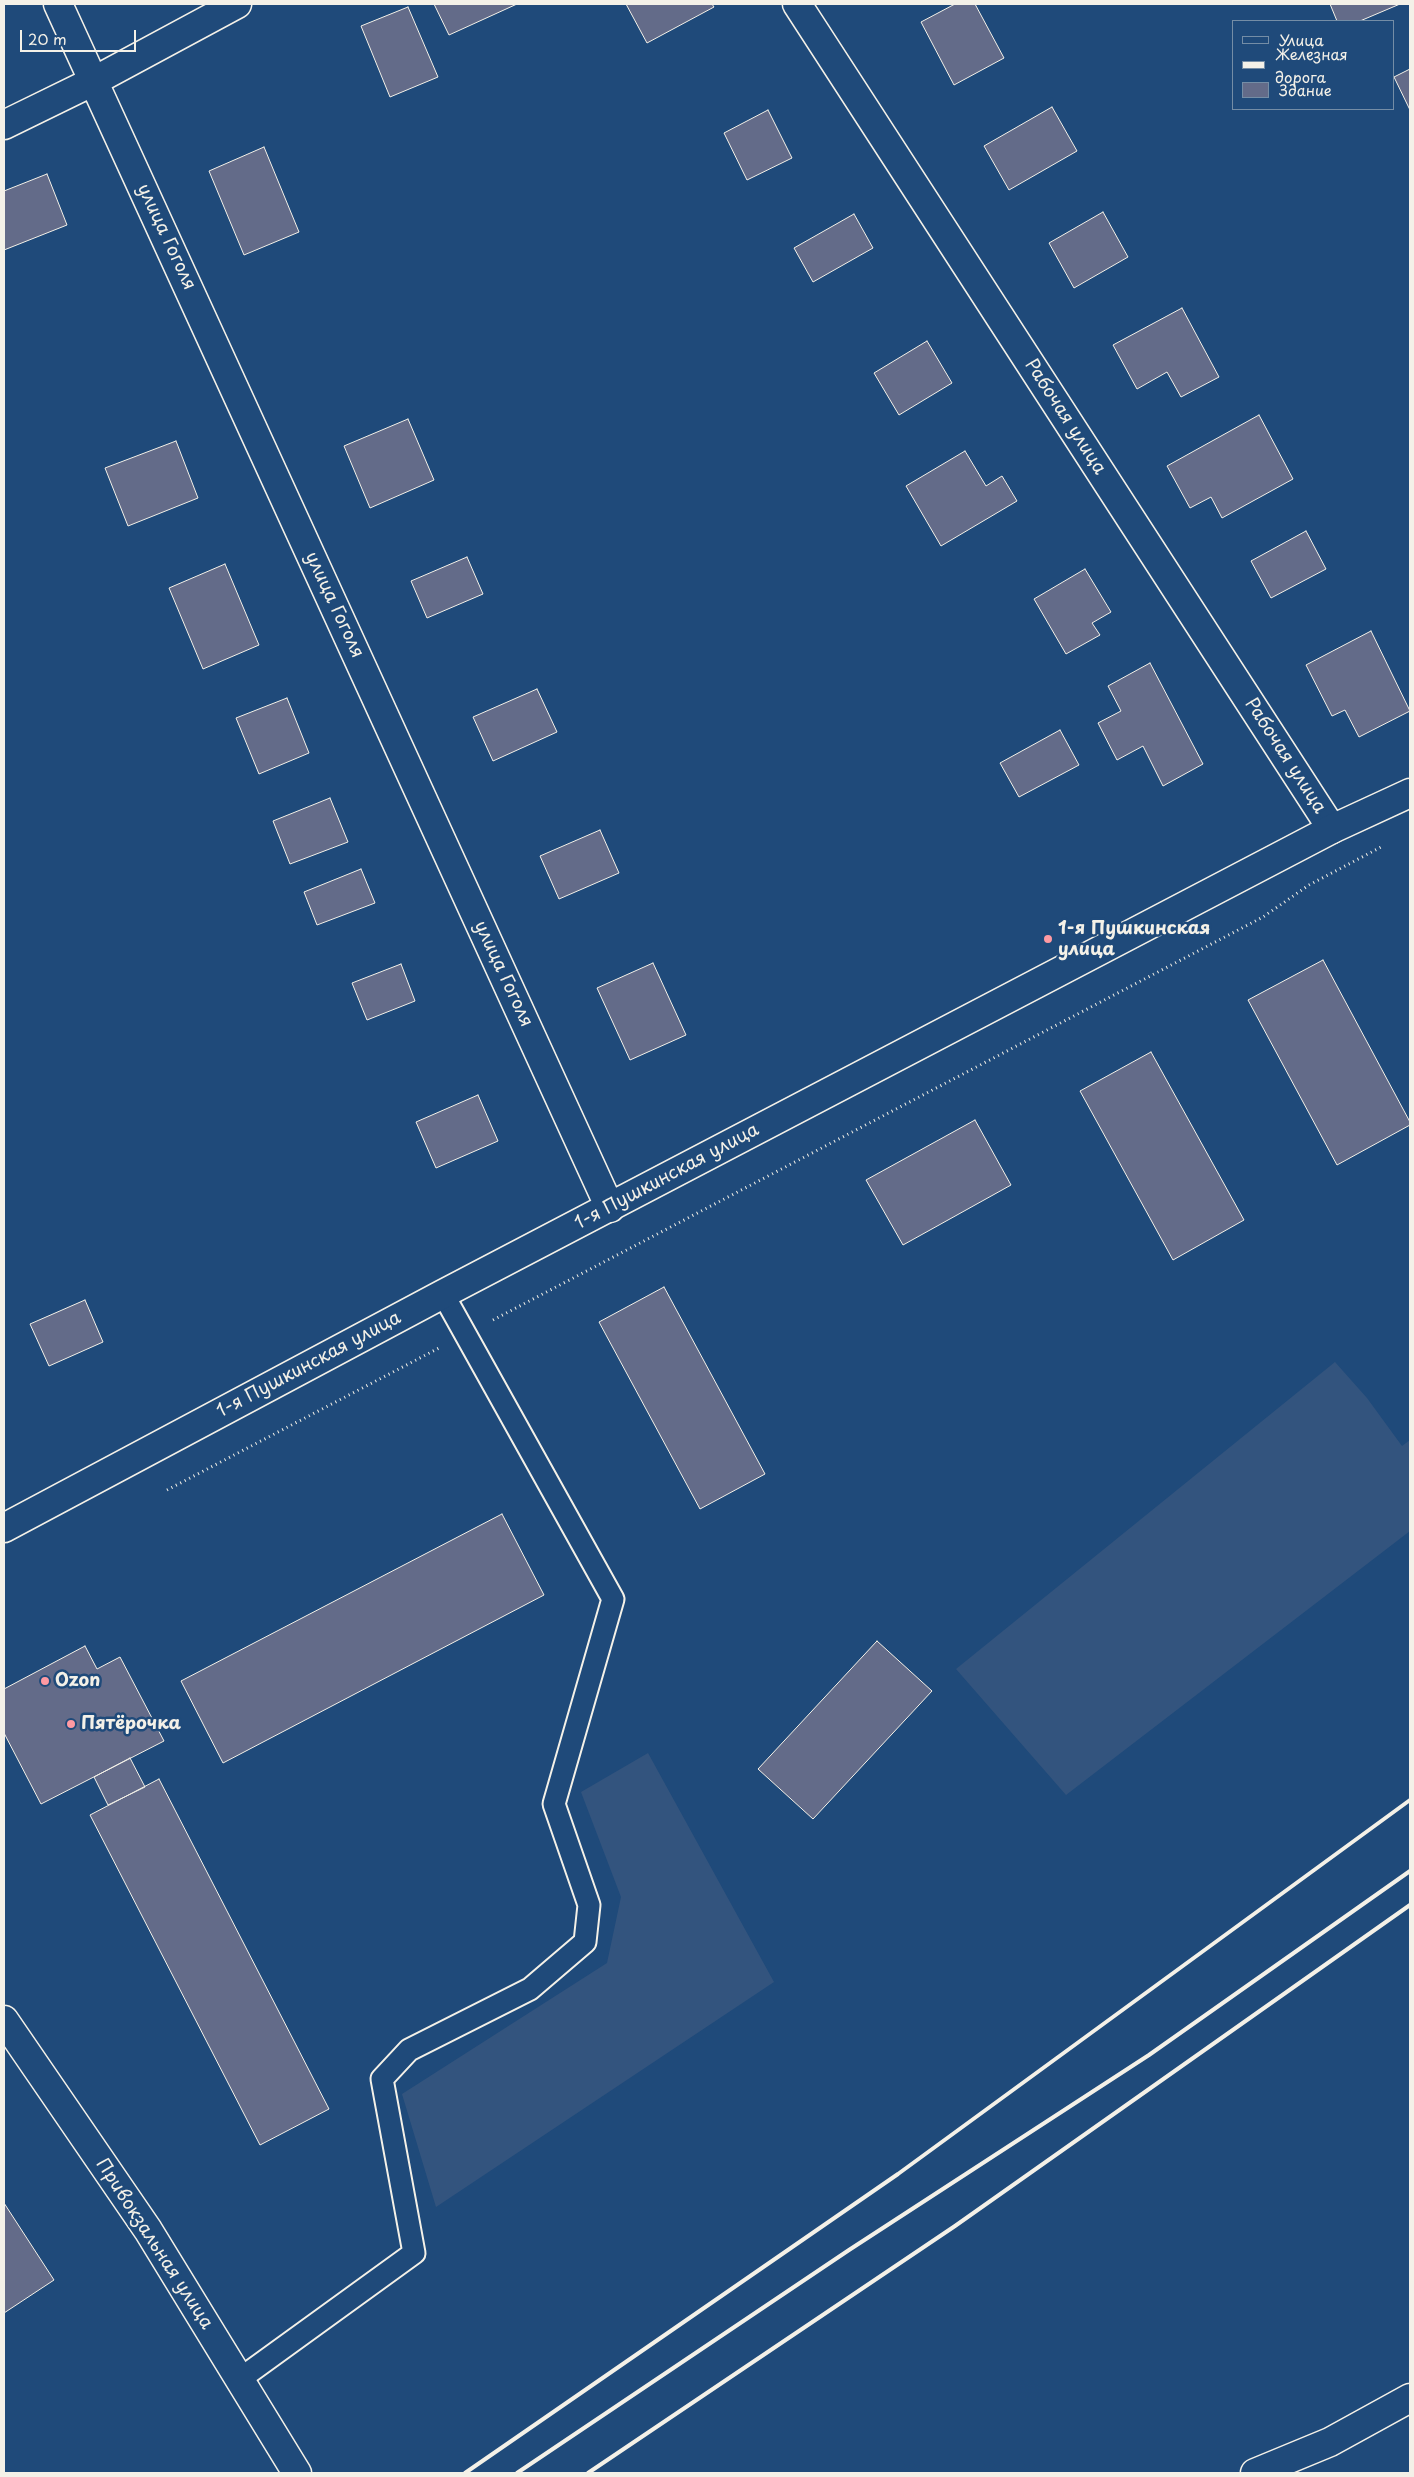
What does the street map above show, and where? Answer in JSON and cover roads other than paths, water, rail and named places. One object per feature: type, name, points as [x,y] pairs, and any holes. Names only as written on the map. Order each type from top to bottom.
[{"type":"street","name":"улица Гоголя","points":[[58,4],[610,1208]]},
{"type":"street","points":[[4,124],[94,80],[237,4]]},
{"type":"street","name":"Рабочая улица","points":[[797,4],[1332,829]]},
{"type":"street","name":"1-я Пушкинская улица","points":[[4,1528],[443,1294],[1332,829],[1410,793]]},
{"type":"street","name":"Привокзальная улица","points":[[4,2020],[148,2230],[296,2473]]},
{"type":"street","points":[[1255,2473],[1330,2442],[1410,2398]]},
{"type":"lane","points":[[240,2379],[414,2253],[382,2079],[409,2050],[530,1989],[585,1942],[589,1904],[554,1804],[613,1599],[443,1294]]},
{"type":"railway","points":[[465,2473],[898,2174],[1410,1800]]},
{"type":"railway","points":[[517,2473],[849,2250],[1149,2055],[1410,1871]]},
{"type":"railway","points":[[588,2473],[955,2226],[1410,1905]]},
{"type":"place","name":"1-я Пушкинская улица","points":[[1048,939]]},
{"type":"place","name":"Ozon","points":[[45,1681]]},
{"type":"place","name":"Пятёрочка","points":[[71,1724]]}]
